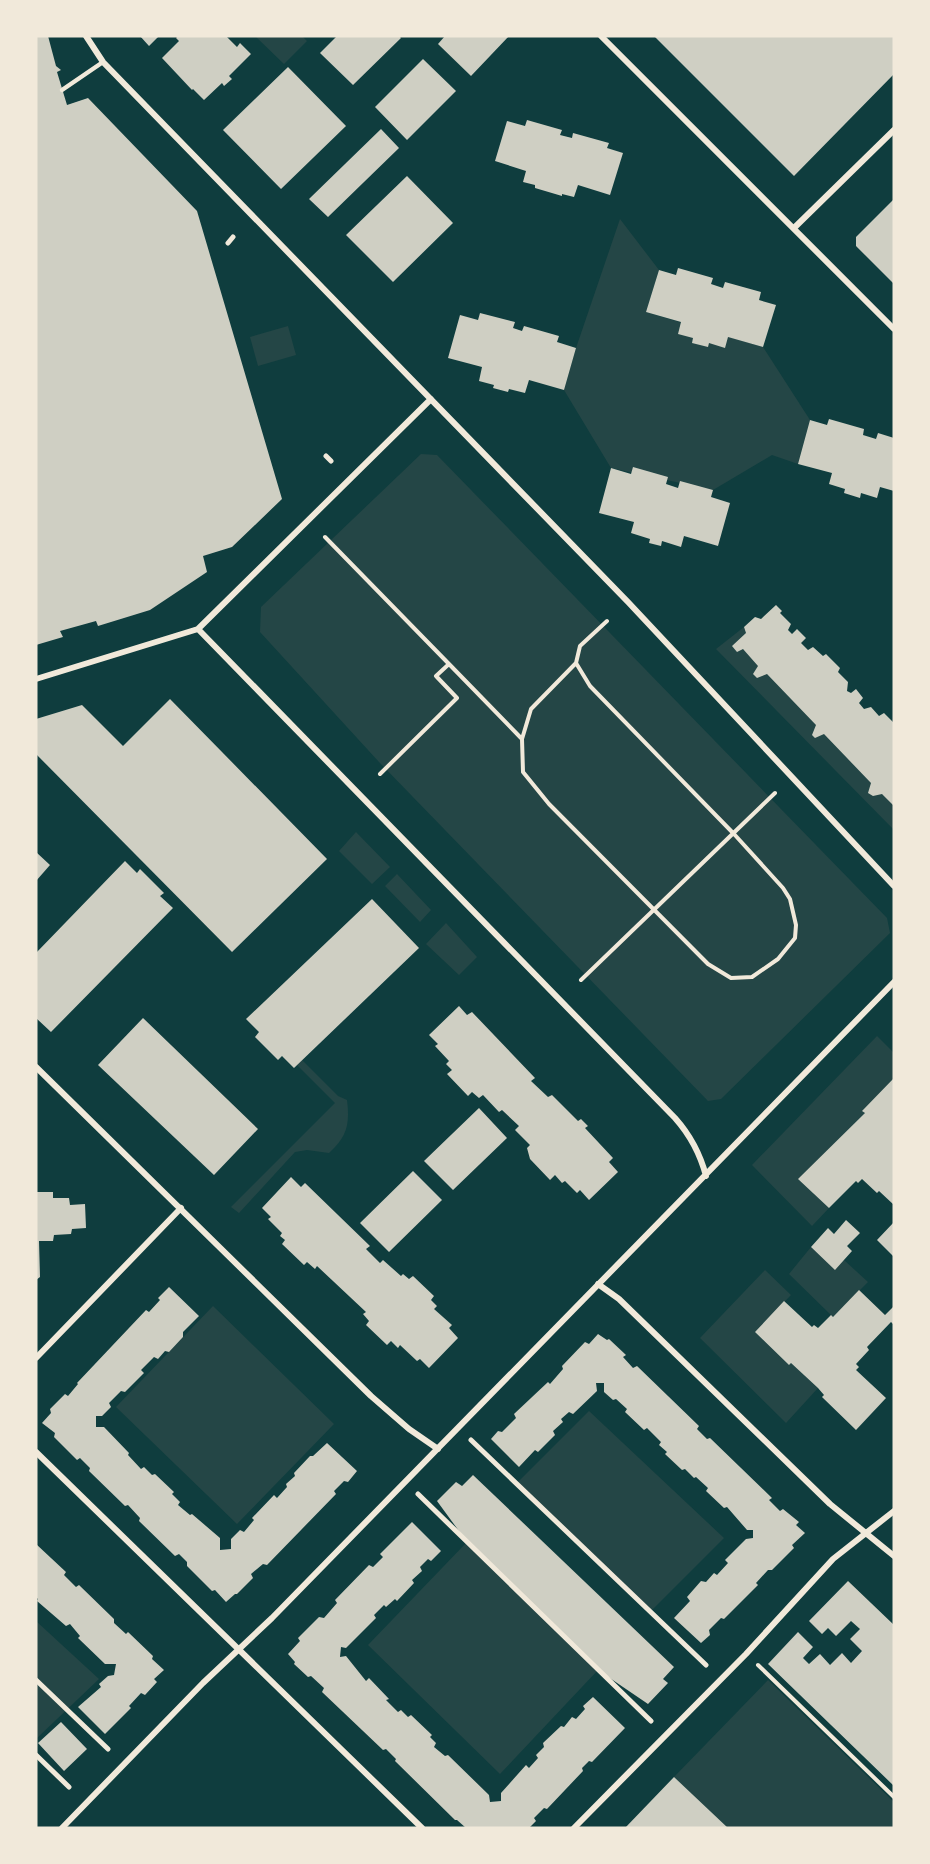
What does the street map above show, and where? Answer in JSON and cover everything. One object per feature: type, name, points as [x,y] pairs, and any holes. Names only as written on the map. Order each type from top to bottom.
[{"type":"street","points":[[86,36],[103,62],[628,602],[894,885]]},
{"type":"street","points":[[601,36],[894,329]]},
{"type":"street","points":[[794,228],[894,130]]},
{"type":"street","points":[[228,243],[233,237]]},
{"type":"street","points":[[36,679],[198,629],[431,399]]},
{"type":"street","points":[[326,456],[331,461]]},
{"type":"street","points":[[198,629],[675,1118],[690,1135],[700,1155],[706,1176]]},
{"type":"street","points":[[62,1828],[203,1683],[272,1618],[894,982]]},
{"type":"street","points":[[36,1067],[371,1396],[409,1429],[438,1449]]},
{"type":"street","points":[[36,1358],[181,1208]]},
{"type":"street","points":[[598,1284],[624,1304],[830,1504],[894,1556]]},
{"type":"street","points":[[471,1440],[706,1665]]},
{"type":"street","points":[[36,1452],[422,1828]]},
{"type":"street","points":[[418,1494],[651,1721]]},
{"type":"street","points":[[574,1828],[746,1654],[833,1559],[894,1511]]},
{"type":"street","points":[[36,1680],[108,1749]]},
{"type":"street","points":[[36,1755],[69,1787]]},
{"type":"lane","points":[[62,90],[103,62]]},
{"type":"path","points":[[325,537],[522,739]]},
{"type":"path","points":[[576,663],[590,686],[734,834],[783,888],[790,899],[796,924],[795,938],[778,959],[752,977],[731,978],[708,964],[549,804],[523,772],[522,739],[531,709],[576,663],[580,646],[607,621]]},
{"type":"path","points":[[381,774],[457,698],[436,676],[449,664]]},
{"type":"path","points":[[581,980],[775,794]]},
{"type":"path","points":[[757,1665],[894,1797]]},
{"type":"shaded area","points":[[255,36],[302,36],[307,41],[284,64]]},
{"type":"shaded area","points":[[620,219],[659,270],[646,312],[763,347],[810,420],[798,464],[772,455],[713,490],[611,468],[564,390]]},
{"type":"shaded area","points":[[288,326],[296,355],[258,366],[250,337]]},
{"type":"shaded area","points":[[421,454],[437,455],[887,918],[890,933],[721,1099],[708,1101],[379,762],[260,632],[261,607]]},
{"type":"shaded area","points":[[744,627],[746,633],[743,649],[894,803],[894,830],[716,649]]},
{"type":"shaded area","points":[[356,832],[390,867],[372,884],[339,851]]},
{"type":"shaded area","points":[[397,874],[431,910],[420,922],[385,886]]},
{"type":"shaded area","points":[[446,923],[477,957],[459,975],[426,944]]},
{"type":"shaded area","points":[[877,1036],[894,1053],[894,1078],[863,1111],[865,1113],[799,1179],[829,1208],[812,1226],[752,1165]]},
{"type":"shaded area","points":[[302,1060],[338,1096],[347,1100],[346,1130],[329,1153],[307,1150],[295,1152],[239,1213],[231,1207],[335,1103],[297,1065]]},
{"type":"shaded area","points":[[811,1247],[835,1269],[844,1260],[868,1282],[833,1317],[789,1274]]},
{"type":"shaded area","points":[[765,1270],[791,1295],[755,1332],[789,1365],[791,1363],[818,1388],[786,1423],[700,1338]]},
{"type":"shaded area","points":[[213,1306],[334,1424],[237,1524],[116,1407]]},
{"type":"shaded area","points":[[589,1411],[724,1538],[650,1612],[516,1484]]},
{"type":"shaded area","points":[[467,1542],[598,1670],[500,1774],[368,1645]]},
{"type":"shaded area","points":[[36,1621],[99,1679],[36,1739]]},
{"type":"shaded area","points":[[768,1680],[894,1802],[894,1828],[728,1828],[674,1777]]},
{"type":"building","points":[[36,36],[48,36],[56,66],[61,70],[57,72],[67,105],[88,98],[197,211],[282,499],[232,547],[203,556],[207,572],[150,610],[98,626],[96,621],[60,631],[63,637],[36,645]]},
{"type":"building","points":[[140,36],[159,36],[149,46]]},
{"type":"building","points":[[178,36],[226,36],[237,47],[240,43],[251,54],[229,76],[232,79],[224,86],[222,83],[204,100],[162,58],[179,41],[176,38]]},
{"type":"building","points":[[337,36],[399,36],[401,38],[353,85],[320,53]]},
{"type":"building","points":[[445,36],[509,36],[471,76],[438,44]]},
{"type":"building","points":[[654,36],[894,36],[894,74],[794,176]]},
{"type":"building","points":[[423,59],[456,91],[407,140],[375,107]]},
{"type":"building","points":[[288,67],[346,126],[281,189],[223,130]]},
{"type":"building","points":[[527,120],[562,130],[560,135],[572,138],[573,133],[609,143],[607,148],[623,153],[610,195],[578,185],[574,197],[562,194],[562,196],[523,182],[526,171],[495,161],[507,121],[525,126]]},
{"type":"building","points":[[381,129],[399,148],[328,217],[309,199]]},
{"type":"building","points":[[407,176],[453,223],[393,282],[346,235]]},
{"type":"building","points":[[894,199],[894,284],[856,246],[856,237]]},
{"type":"building","points":[[678,268],[713,278],[711,284],[723,288],[725,282],[761,292],[759,300],[776,305],[763,347],[728,337],[725,348],[709,343],[708,347],[692,343],[693,338],[678,334],[681,322],[646,312],[659,270],[676,275]]},
{"type":"building","points":[[480,313],[515,322],[513,328],[522,331],[524,326],[559,336],[557,342],[576,348],[564,390],[529,380],[525,393],[493,388],[494,385],[479,381],[482,367],[448,358],[460,315],[478,320]]},
{"type":"building","points":[[829,419],[864,429],[863,435],[876,439],[878,433],[894,438],[894,491],[880,487],[877,498],[861,493],[860,498],[844,493],[845,489],[829,484],[832,473],[798,464],[810,420],[827,425]]},
{"type":"building","points":[[633,467],[668,477],[666,484],[678,488],[680,481],[713,490],[711,497],[730,503],[718,546],[684,536],[681,547],[662,541],[661,546],[649,543],[650,539],[631,533],[634,522],[599,513],[611,468],[631,474]]},
{"type":"building","points":[[776,605],[782,611],[780,613],[791,624],[788,630],[792,634],[797,629],[806,638],[801,643],[808,650],[813,647],[823,656],[826,654],[840,668],[838,672],[848,682],[847,691],[851,693],[856,689],[863,698],[859,703],[864,709],[871,707],[879,716],[884,713],[894,723],[894,806],[882,794],[873,796],[868,793],[871,783],[824,734],[815,738],[812,735],[816,725],[767,674],[757,678],[753,674],[758,666],[743,649],[737,652],[732,646],[746,633],[744,627],[755,617],[761,619]]},
{"type":"building","points":[[170,699],[327,859],[232,952],[36,754],[36,719],[82,705],[123,746]]},
{"type":"building","points":[[36,852],[50,865],[36,881]]},
{"type":"building","points":[[125,861],[137,873],[140,869],[164,893],[160,896],[173,908],[51,1032],[36,1018],[36,953]]},
{"type":"building","points":[[372,899],[419,948],[294,1068],[282,1056],[278,1060],[255,1037],[259,1032],[246,1019]]},
{"type":"building","points":[[459,1006],[467,1015],[472,1012],[535,1078],[531,1081],[548,1097],[552,1095],[578,1121],[581,1119],[588,1126],[585,1128],[613,1158],[609,1162],[618,1172],[589,1200],[580,1190],[577,1193],[555,1175],[550,1180],[530,1159],[527,1148],[530,1145],[515,1130],[519,1126],[502,1110],[499,1112],[483,1095],[479,1098],[472,1092],[468,1096],[447,1074],[452,1070],[446,1064],[449,1061],[435,1046],[438,1044],[429,1035]]},
{"type":"building","points":[[143,1018],[258,1129],[214,1175],[98,1065]]},
{"type":"building","points":[[894,1078],[894,1205],[862,1179],[858,1183],[856,1181],[829,1208],[798,1179],[865,1113],[862,1111]]},
{"type":"building","points":[[479,1108],[507,1138],[453,1190],[424,1161]]},
{"type":"building","points":[[413,1171],[442,1200],[389,1252],[360,1223]]},
{"type":"building","points":[[291,1177],[301,1187],[305,1183],[370,1246],[366,1249],[380,1263],[383,1260],[401,1276],[403,1274],[409,1279],[413,1276],[434,1296],[431,1300],[437,1306],[434,1309],[452,1325],[449,1328],[458,1338],[429,1368],[420,1359],[417,1361],[400,1345],[398,1348],[391,1341],[387,1345],[366,1325],[369,1321],[363,1314],[366,1312],[317,1266],[315,1269],[307,1262],[304,1265],[282,1244],[285,1240],[280,1236],[282,1233],[268,1219],[271,1217],[262,1208]]},
{"type":"building","points":[[36,1192],[53,1192],[53,1198],[69,1198],[70,1205],[85,1204],[86,1228],[72,1229],[71,1234],[54,1235],[53,1241],[39,1241],[40,1277],[36,1280]]},
{"type":"building","points":[[846,1220],[860,1233],[847,1246],[852,1251],[835,1270],[811,1247],[828,1228],[834,1234]]},
{"type":"building","points":[[894,1222],[894,1257],[877,1240]]},
{"type":"building","points":[[169,1287],[199,1316],[183,1332],[183,1337],[169,1352],[165,1351],[158,1359],[154,1357],[141,1370],[144,1373],[125,1392],[121,1391],[109,1403],[111,1407],[102,1416],[96,1416],[96,1427],[104,1427],[141,1469],[144,1467],[152,1475],[155,1474],[174,1492],[172,1494],[180,1502],[178,1505],[220,1538],[220,1550],[231,1549],[231,1539],[240,1530],[244,1532],[254,1520],[252,1518],[274,1495],[277,1498],[287,1487],[286,1484],[295,1476],[294,1473],[310,1456],[313,1456],[327,1443],[357,1471],[348,1482],[344,1481],[334,1491],[336,1494],[267,1565],[263,1564],[251,1574],[253,1578],[226,1602],[187,1566],[187,1562],[179,1554],[175,1556],[139,1521],[140,1518],[128,1505],[125,1506],[89,1471],[90,1468],[80,1458],[77,1460],[54,1437],[55,1433],[42,1423],[51,1413],[50,1409],[65,1394],[68,1396],[77,1383],[146,1310],[149,1312]]},
{"type":"building","points":[[859,1290],[885,1315],[894,1306],[894,1325],[891,1322],[867,1347],[869,1350],[856,1364],[859,1367],[856,1370],[886,1398],[856,1430],[822,1397],[824,1395],[818,1388],[791,1363],[789,1365],[755,1332],[784,1301],[812,1327],[814,1325],[818,1328],[831,1315],[833,1317]]},
{"type":"building","points":[[598,1334],[609,1339],[626,1355],[623,1357],[633,1368],[637,1366],[699,1426],[697,1429],[707,1439],[710,1438],[772,1498],[769,1500],[780,1511],[783,1509],[799,1522],[796,1525],[805,1533],[792,1545],[794,1548],[756,1583],[758,1585],[724,1619],[721,1618],[709,1630],[710,1635],[701,1643],[674,1618],[690,1601],[687,1597],[701,1581],[706,1582],[714,1573],[717,1575],[728,1563],[725,1560],[746,1539],[753,1538],[753,1530],[747,1530],[727,1507],[724,1508],[706,1491],[708,1488],[685,1469],[682,1470],[665,1454],[667,1452],[659,1445],[661,1442],[625,1412],[627,1409],[616,1399],[613,1400],[604,1392],[604,1383],[596,1383],[597,1391],[573,1414],[569,1412],[561,1419],[563,1422],[553,1431],[555,1435],[538,1452],[535,1450],[519,1467],[491,1439],[516,1418],[514,1414],[548,1382],[550,1384],[563,1369],[562,1366],[585,1342],[589,1344]]},
{"type":"building","points":[[473,1475],[674,1667],[663,1679],[668,1683],[648,1704],[598,1670],[467,1542],[437,1501],[456,1482],[462,1486]]},
{"type":"building","points":[[412,1522],[441,1551],[431,1561],[428,1559],[420,1567],[422,1571],[412,1580],[414,1583],[397,1601],[395,1599],[386,1607],[384,1605],[374,1615],[376,1618],[346,1648],[341,1647],[340,1657],[346,1656],[366,1681],[369,1678],[398,1712],[401,1710],[408,1717],[411,1715],[432,1735],[430,1737],[436,1743],[434,1747],[445,1756],[448,1755],[489,1795],[490,1802],[501,1801],[501,1793],[526,1765],[529,1768],[538,1758],[536,1755],[544,1747],[543,1743],[561,1726],[564,1727],[572,1717],[576,1719],[585,1709],[583,1706],[593,1697],[625,1728],[592,1762],[589,1761],[582,1768],[583,1771],[547,1809],[544,1808],[534,1818],[536,1821],[529,1828],[466,1828],[395,1761],[396,1759],[386,1749],[383,1750],[322,1692],[324,1688],[294,1664],[295,1662],[288,1654],[300,1641],[298,1638],[319,1617],[324,1618],[337,1603],[335,1600],[369,1565],[373,1567],[383,1557],[380,1554]]},
{"type":"building","points":[[36,1544],[66,1572],[64,1575],[76,1587],[79,1585],[114,1619],[114,1623],[126,1634],[128,1632],[153,1656],[152,1659],[164,1670],[154,1679],[157,1682],[145,1695],[141,1693],[129,1706],[131,1708],[105,1734],[78,1707],[101,1687],[99,1684],[108,1676],[114,1675],[116,1664],[105,1664],[78,1638],[80,1636],[70,1624],[66,1626],[37,1601]]},
{"type":"building","points":[[848,1581],[894,1625],[894,1786],[768,1664],[798,1632],[813,1647],[803,1658],[809,1664],[820,1654],[830,1665],[842,1653],[851,1663],[862,1651],[850,1639],[860,1629],[851,1621],[836,1636],[828,1628],[822,1634],[809,1621]]},
{"type":"building","points":[[61,1722],[87,1749],[64,1771],[38,1743]]},
{"type":"building","points":[[674,1777],[728,1828],[625,1828]]}]
